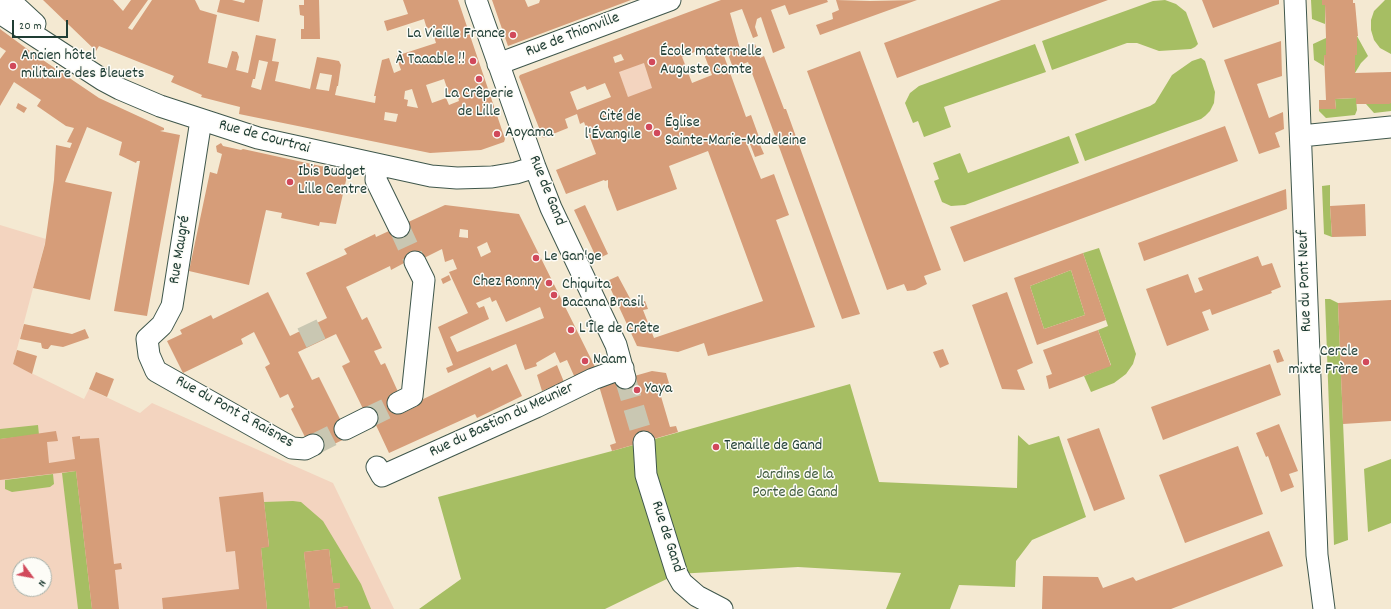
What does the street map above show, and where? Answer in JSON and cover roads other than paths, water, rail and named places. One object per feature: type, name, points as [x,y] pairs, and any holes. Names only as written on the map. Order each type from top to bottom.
[{"type":"street","points":[[10,0],[83,68]]},
{"type":"street","name":"Rue de Gand","points":[[476,0],[551,208],[616,345],[624,373]]},
{"type":"street","name":"Rue de Thionville","points":[[498,64],[670,0]]},
{"type":"street","name":"Rue du Pont Neuf","points":[[1295,0],[1317,555],[1324,609]]},
{"type":"street","points":[[0,13],[83,68]]},
{"type":"street","name":"Rue de Courtrai","points":[[83,68],[103,80],[160,106],[201,120],[258,138],[376,165],[431,176],[457,178],[492,177],[535,167]]},
{"type":"street","name":"Rue Maugré","points":[[156,370],[149,355],[147,339],[162,325],[172,306],[201,120]]},
{"type":"street","points":[[1301,136],[1391,127]]},
{"type":"street","points":[[376,165],[376,180],[399,227]]},
{"type":"street","points":[[398,403],[412,396],[424,280],[415,262]]},
{"type":"street","name":"Rue du Pont à Raisnes","points":[[156,370],[292,448],[305,449],[313,445]]},
{"type":"street","name":"Rue du Bastion du Meunier","points":[[380,472],[536,407],[593,379],[624,373]]},
{"type":"street","points":[[345,429],[367,418]]},
{"type":"street","name":"Rue de Gand","points":[[644,442],[646,475],[677,574],[682,583],[697,596],[722,609]]},
{"type":"tunnel","points":[[399,227],[415,262]]},
{"type":"tunnel","points":[[307,324],[316,343]]},
{"type":"tunnel","points":[[625,378],[644,442]]},
{"type":"tunnel","points":[[367,418],[398,403]]},
{"type":"tunnel","points":[[313,445],[345,429]]},
{"type":"place","name":"La Vieille France","points":[[513,35]]},
{"type":"place","name":"À Taaable !!","points":[[473,61]]},
{"type":"place","name":"École maternelle Auguste Comte","points":[[652,62]]},
{"type":"place","name":"Ancien hôtel militaire des Bleuets","points":[[13,66]]},
{"type":"place","name":"La Crêperie de Lille","points":[[479,79]]},
{"type":"place","name":"Cité de l'Évangile","points":[[649,127]]},
{"type":"place","name":"Église Sainte-Marie-Madeleine","points":[[657,133]]},
{"type":"place","name":"Aoyama","points":[[497,134]]},
{"type":"place","name":"Ibis Budget Lille Centre","points":[[290,182]]},
{"type":"place","name":"Le Gan'ge","points":[[536,258]]},
{"type":"place","name":"Chez Ronny","points":[[549,283]]},
{"type":"place","name":"Chiquita Bacana Brasil","points":[[554,295]]},
{"type":"place","name":"L'Île de Crête","points":[[571,330]]},
{"type":"place","name":"Naam","points":[[585,361]]},
{"type":"place","name":"Cercle mixte Frère","points":[[1366,362]]},
{"type":"place","name":"Yaya","points":[[637,390]]},
{"type":"place","name":"Tenaille de Gand","points":[[716,447]]},
{"type":"park label","name":"Jardins de la Porte de Gand","points":[[795,485]]}]
